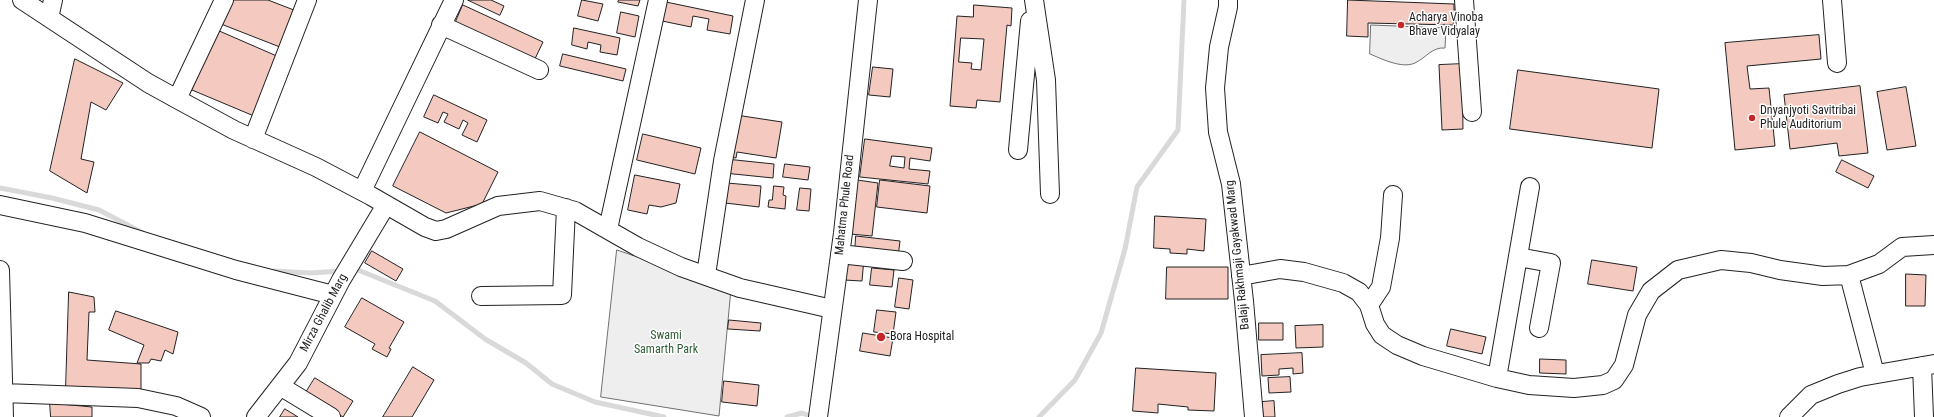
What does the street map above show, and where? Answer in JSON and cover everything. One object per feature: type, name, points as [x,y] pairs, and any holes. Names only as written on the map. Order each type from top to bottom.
[{"type":"street","points":[[22,0],[141,78],[177,99],[253,139],[316,167],[425,227],[436,231],[446,229],[498,206],[540,201],[575,211],[645,250],[681,266],[740,288],[832,309]]},
{"type":"street","points":[[49,18],[53,0]]},
{"type":"street","points":[[177,99],[224,0]]},
{"type":"street","points":[[253,139],[307,0]]},
{"type":"street","points":[[362,191],[454,0]]},
{"type":"street","points":[[608,229],[658,0]]},
{"type":"street","points":[[706,275],[723,161],[755,0]]},
{"type":"street","name":"Mahatma Phule Road","points":[[818,414],[840,254],[868,0]]},
{"type":"street","points":[[1018,150],[1033,0]]},
{"type":"street","points":[[1033,0],[1046,80],[1050,194]]},
{"type":"street","name":"Balaji Rakhmaji Gayakwad Marg","points":[[1228,0],[1219,47],[1215,88],[1218,132],[1231,184],[1254,417]]},
{"type":"street","points":[[1464,0],[1472,112]]},
{"type":"street","points":[[1832,0],[1837,63]]},
{"type":"street","points":[[441,26],[539,70]]},
{"type":"street","points":[[1497,378],[1530,187]]},
{"type":"street","points":[[1369,305],[1381,287],[1390,238],[1393,195]]},
{"type":"street","points":[[0,205],[84,223],[236,270],[337,288]]},
{"type":"street","name":"Mirza Ghalib Marg","points":[[256,417],[298,363],[337,288],[386,205]]},
{"type":"street","points":[[480,296],[562,295],[566,208]]},
{"type":"street","points":[[1241,276],[1280,269],[1304,272],[1342,283],[1359,292],[1369,305],[1375,324],[1382,335],[1397,345],[1423,356],[1497,378],[1529,385],[1574,388],[1603,385],[1614,380],[1624,365],[1637,315],[1652,291],[1678,270],[1721,260],[1751,263],[1780,270],[1823,276],[1849,275],[1879,264],[1902,247],[1934,245]]},
{"type":"street","points":[[840,254],[904,262]]},
{"type":"street","points":[[1518,258],[1551,263],[1538,328]]},
{"type":"street","points":[[0,270],[4,417]]},
{"type":"street","points":[[1849,275],[1875,374]]},
{"type":"street","points":[[1789,417],[1811,395],[1838,384],[1875,374],[1928,365],[1924,417]]},
{"type":"street","points":[[280,386],[331,417]]},
{"type":"street","points":[[3,393],[138,398],[176,406],[200,417]]},
{"type":"green space","points":[[1371,25],[1446,28],[1445,48],[1437,49],[1410,65],[1392,63],[1370,54]]},
{"type":"green space","name":"Swami Samarth Park","points":[[617,250],[731,289],[719,416],[601,397]]},
{"type":"building","points":[[230,0],[268,0],[299,12],[285,49],[221,24]]},
{"type":"building","points":[[468,0],[491,0],[504,6],[500,15]]},
{"type":"building","points":[[582,0],[603,4],[598,21],[578,16]]},
{"type":"building","points":[[619,0],[640,0],[638,6],[618,2]]},
{"type":"building","points":[[1348,0],[1454,4],[1454,10],[1459,10],[1459,20],[1454,20],[1453,25],[1368,23],[1368,37],[1347,36]]},
{"type":"building","points":[[666,2],[733,16],[730,34],[707,30],[709,19],[693,16],[691,27],[662,21]]},
{"type":"building","points":[[463,5],[543,42],[533,63],[454,26]]},
{"type":"building","points":[[974,5],[1012,8],[1011,26],[1007,25],[1000,102],[977,100],[976,108],[950,106],[957,16],[973,17]],"holes":[[[961,38],[984,39],[981,70],[971,69],[972,63],[959,62]]]},
{"type":"building","points":[[621,12],[639,16],[635,37],[617,33]]},
{"type":"building","points":[[574,28],[620,38],[617,55],[600,52],[601,45],[588,42],[587,49],[572,45]]},
{"type":"building","points":[[217,30],[279,57],[254,116],[192,90]]},
{"type":"building","name":"Dnyanjyoti Savitribai Phule Auditorium","points":[[1819,35],[1821,59],[1747,66],[1750,89],[1769,88],[1775,146],[1735,150],[1725,43]]},
{"type":"building","points":[[563,54],[626,69],[623,81],[560,66]]},
{"type":"building","points":[[75,59],[123,83],[106,110],[91,102],[81,159],[94,162],[87,193],[50,171]]},
{"type":"building","points":[[1462,64],[1463,129],[1442,130],[1439,65]]},
{"type":"building","points":[[873,67],[893,69],[890,97],[869,95]]},
{"type":"building","points":[[1518,70],[1659,89],[1652,148],[1510,129]]},
{"type":"building","points":[[1860,86],[1868,153],[1839,156],[1837,143],[1790,149],[1784,95]]},
{"type":"building","points":[[1906,87],[1916,146],[1887,150],[1877,92]]},
{"type":"building","points":[[434,95],[487,120],[477,142],[462,135],[468,123],[463,120],[459,129],[444,122],[448,114],[443,112],[438,123],[424,117]]},
{"type":"building","points":[[736,115],[782,122],[776,158],[737,152],[736,158],[730,157]]},
{"type":"building","points":[[420,132],[498,172],[482,204],[446,213],[393,186]]},
{"type":"building","points":[[643,134],[701,148],[695,174],[637,160]]},
{"type":"building","points":[[865,139],[932,148],[930,161],[910,158],[909,169],[930,171],[928,184],[860,177]],"holes":[[[892,156],[905,157],[904,168],[890,166]]]},
{"type":"building","points":[[726,159],[774,164],[773,178],[724,173]]},
{"type":"building","points":[[1842,160],[1874,176],[1868,188],[1836,172]]},
{"type":"building","points":[[785,164],[810,167],[808,180],[783,177]]},
{"type":"building","points":[[635,175],[680,184],[676,203],[661,207],[649,205],[647,214],[628,210]]},
{"type":"building","points":[[857,180],[878,183],[872,236],[850,234]]},
{"type":"building","points":[[880,180],[930,186],[927,213],[877,207]]},
{"type":"building","points":[[727,183],[761,186],[759,207],[725,203]]},
{"type":"building","points":[[774,186],[784,187],[783,195],[786,196],[785,209],[768,207],[769,200],[772,200]]},
{"type":"building","points":[[800,188],[811,189],[809,211],[797,210]]},
{"type":"building","points":[[1155,216],[1206,219],[1204,251],[1187,249],[1187,254],[1170,253],[1170,249],[1154,248]]},
{"type":"building","points":[[856,236],[900,241],[898,257],[855,253]]},
{"type":"building","points":[[372,251],[403,269],[396,281],[365,263]]},
{"type":"building","points":[[845,257],[864,258],[862,281],[844,280]]},
{"type":"building","points":[[1592,260],[1637,267],[1633,291],[1588,284]]},
{"type":"building","points":[[1167,267],[1228,267],[1228,299],[1166,299]]},
{"type":"building","points":[[872,268],[894,270],[892,287],[870,285]]},
{"type":"building","points":[[1906,274],[1926,275],[1925,306],[1906,306]]},
{"type":"building","points":[[899,278],[913,280],[909,309],[895,307]]},
{"type":"building","points":[[69,292],[94,297],[95,312],[89,312],[87,360],[141,364],[141,390],[66,387]]},
{"type":"building","points":[[362,298],[404,322],[389,348],[391,349],[387,357],[372,349],[375,344],[345,327]]},
{"type":"building","points":[[877,310],[896,312],[893,334],[874,332]]},
{"type":"building","points":[[116,311],[178,332],[173,354],[165,350],[161,361],[151,359],[149,363],[137,363],[144,345],[109,330]]},
{"type":"building","points":[[729,320],[761,323],[760,331],[728,329]]},
{"type":"building","points":[[1259,323],[1283,323],[1283,340],[1259,340]]},
{"type":"building","points":[[1323,325],[1323,347],[1296,348],[1295,326]]},
{"type":"building","points":[[1451,329],[1486,337],[1482,354],[1447,346]]},
{"type":"building","points":[[863,333],[893,338],[890,356],[860,351]]},
{"type":"building","points":[[1302,353],[1303,373],[1293,374],[1293,368],[1279,369],[1279,375],[1262,376],[1261,355]]},
{"type":"building","points":[[1540,359],[1566,360],[1566,374],[1540,373]]},
{"type":"building","points":[[413,367],[434,380],[412,417],[383,417]]},
{"type":"building","points":[[1136,368],[1216,373],[1214,411],[1188,410],[1188,407],[1158,404],[1158,413],[1133,411]]},
{"type":"building","points":[[1290,377],[1291,392],[1269,393],[1268,378]]},
{"type":"building","points":[[315,378],[353,401],[343,417],[305,394]]},
{"type":"building","points":[[724,381],[759,385],[757,406],[722,402]]},
{"type":"building","points":[[1274,401],[1275,417],[1263,417],[1262,402]]},
{"type":"building","points":[[50,403],[92,407],[92,417],[51,417]]},
{"type":"building","points":[[285,409],[298,417],[280,417]]},
{"type":"waterway","points":[[1039,417],[1075,380],[1101,333],[1125,249],[1137,187],[1178,130],[1184,0]]},
{"type":"waterway","points":[[0,188],[52,198],[99,210],[143,233]]},
{"type":"waterway","points":[[351,271],[358,270],[435,301],[485,339],[526,363],[552,384],[595,402],[664,417]]},
{"type":"waterway","points":[[273,271],[310,273],[341,271]]},
{"type":"waterway","points":[[787,417],[802,413],[813,417]]},
{"type":"place","name":"Acharya Vinoba Bhave Vidyalay","points":[[1401,25]]},
{"type":"place","name":"Dnyanjyoti Savitribai Phule Auditorium","points":[[1752,118]]},
{"type":"place","name":"Bora Hospital","points":[[881,337]]}]
